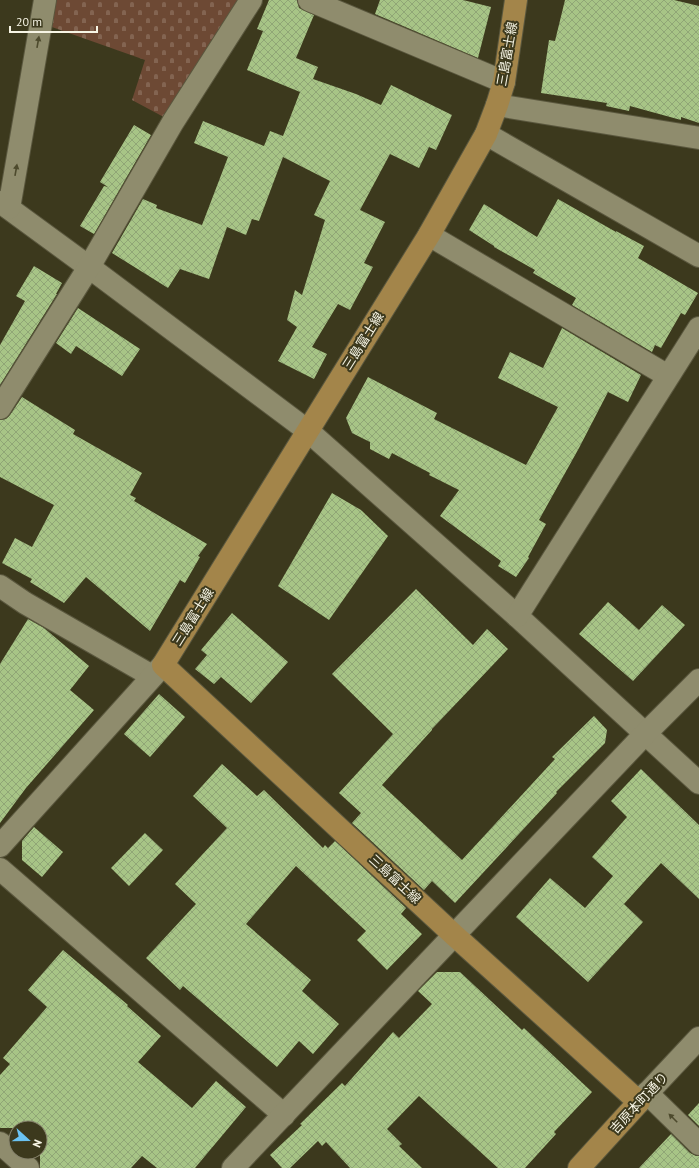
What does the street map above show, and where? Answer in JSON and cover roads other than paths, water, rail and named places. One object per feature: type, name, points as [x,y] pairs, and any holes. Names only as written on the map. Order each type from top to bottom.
[{"type":"main road","name":"三島富士線","points":[[516,0],[504,82],[486,134],[429,235],[158,670],[454,935],[643,1098]]},
{"type":"main road","name":"吉原本町通り","points":[[579,1168],[643,1098]]},
{"type":"street","points":[[45,0],[5,205],[308,431],[517,616],[699,783]]},
{"type":"street","points":[[0,408],[89,267],[173,122],[251,0]]},
{"type":"street","points":[[309,0],[504,82]]},
{"type":"street","points":[[497,104],[699,138]]},
{"type":"street","points":[[486,134],[699,256]]},
{"type":"street","points":[[429,235],[668,376]]},
{"type":"street","points":[[517,616],[699,328]]},
{"type":"street","points":[[0,586],[26,603],[158,670],[0,846]]},
{"type":"street","points":[[233,1168],[645,734],[699,680]]},
{"type":"street","points":[[0,869],[284,1115]]},
{"type":"street","name":"吉原本町通り","points":[[643,1098],[699,1038]]},
{"type":"street","points":[[643,1098],[699,1144]]},
{"type":"street","points":[[0,1142],[28,1168]]}]
